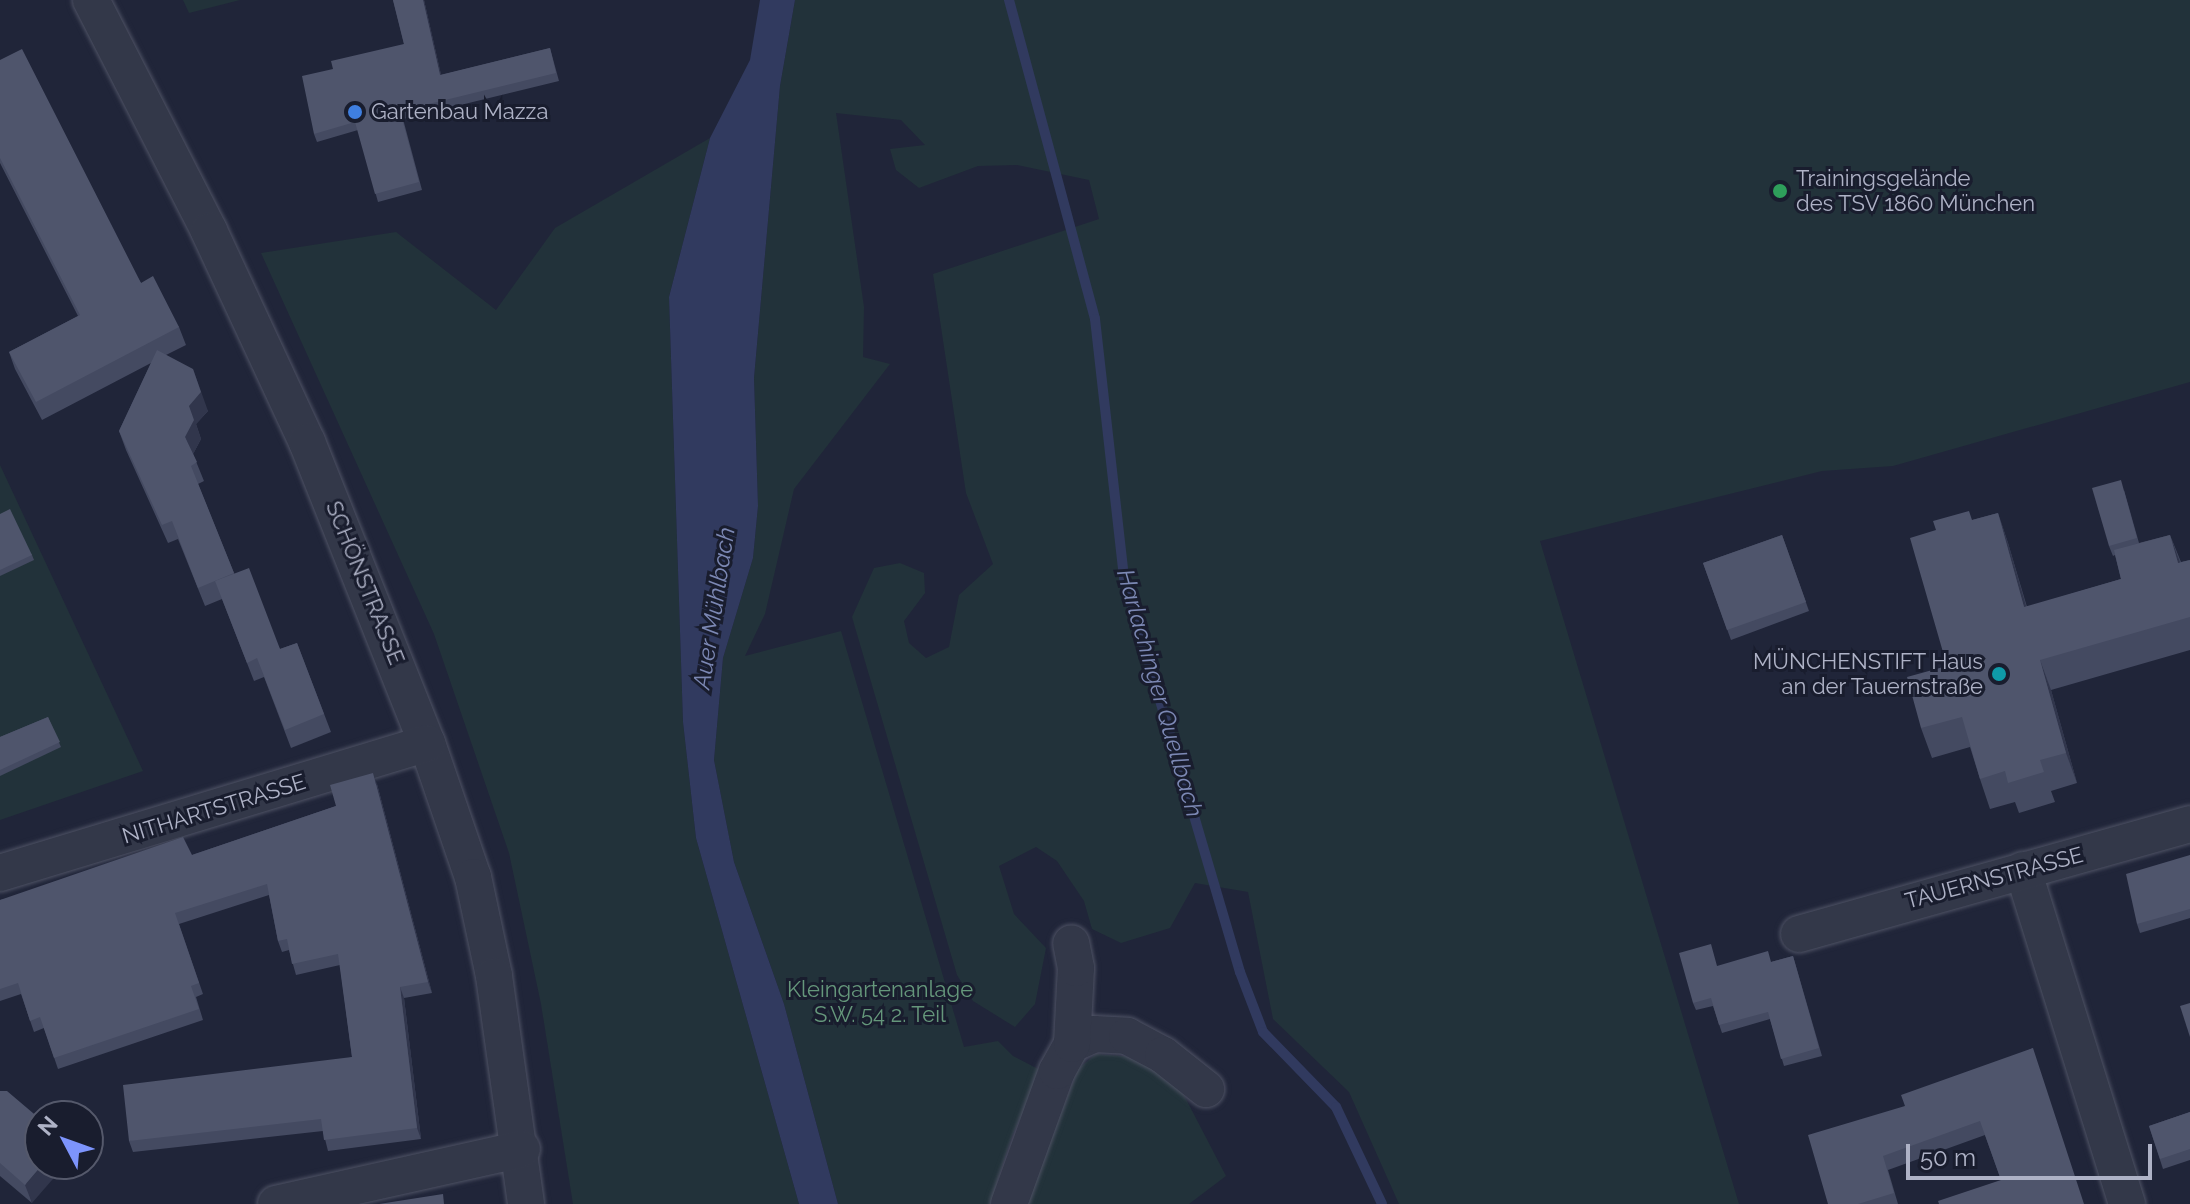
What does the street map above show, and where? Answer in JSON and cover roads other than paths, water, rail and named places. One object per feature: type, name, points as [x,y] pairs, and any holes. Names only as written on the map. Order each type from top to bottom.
[{"type":"street","name":"SCHÖNSTRASSE","points":[[91,0],[209,231],[307,442],[427,743],[473,877],[522,1149],[526,1204]]},
{"type":"street","name":"NITHARTSTRASSE","points":[[0,873],[427,743]]},
{"type":"street","name":"TAUERNSTRASSE","points":[[1799,934],[2190,824]]},
{"type":"street","points":[[2023,870],[2127,1204]]},
{"type":"street","points":[[1009,1204],[1057,1071],[1072,1044],[1076,968],[1071,943]]},
{"type":"street","points":[[1072,1044],[1094,1034],[1127,1036],[1163,1055],[1206,1089]]},
{"type":"street","points":[[276,1204],[522,1149]]},
{"type":"water","name":"Auer Mühlbach","points":[[760,0],[795,0],[780,86],[754,378],[758,506],[753,558],[723,658],[714,760],[734,862],[784,1004],[838,1204],[799,1204],[696,838],[683,722],[669,297],[710,138],[750,60]]},
{"type":"waterway","name":"Harlachinger Quellbach","points":[[1009,0],[1095,319],[1124,578],[1240,972],[1263,1032],[1336,1107],[1382,1204]]},
{"type":"place","name":"Gartenbau Mazza","points":[[355,112]]},
{"type":"place","name":"Trainingsgelände des TSV 1860 München","points":[[1780,191]]},
{"type":"place","name":"MÜNCHENSTIFT Haus an der Tauernstraße","points":[[1999,674]]},
{"type":"park label","name":"Kleingartenanlage S.W. 54 2. Teil","points":[[880,1002]]}]
